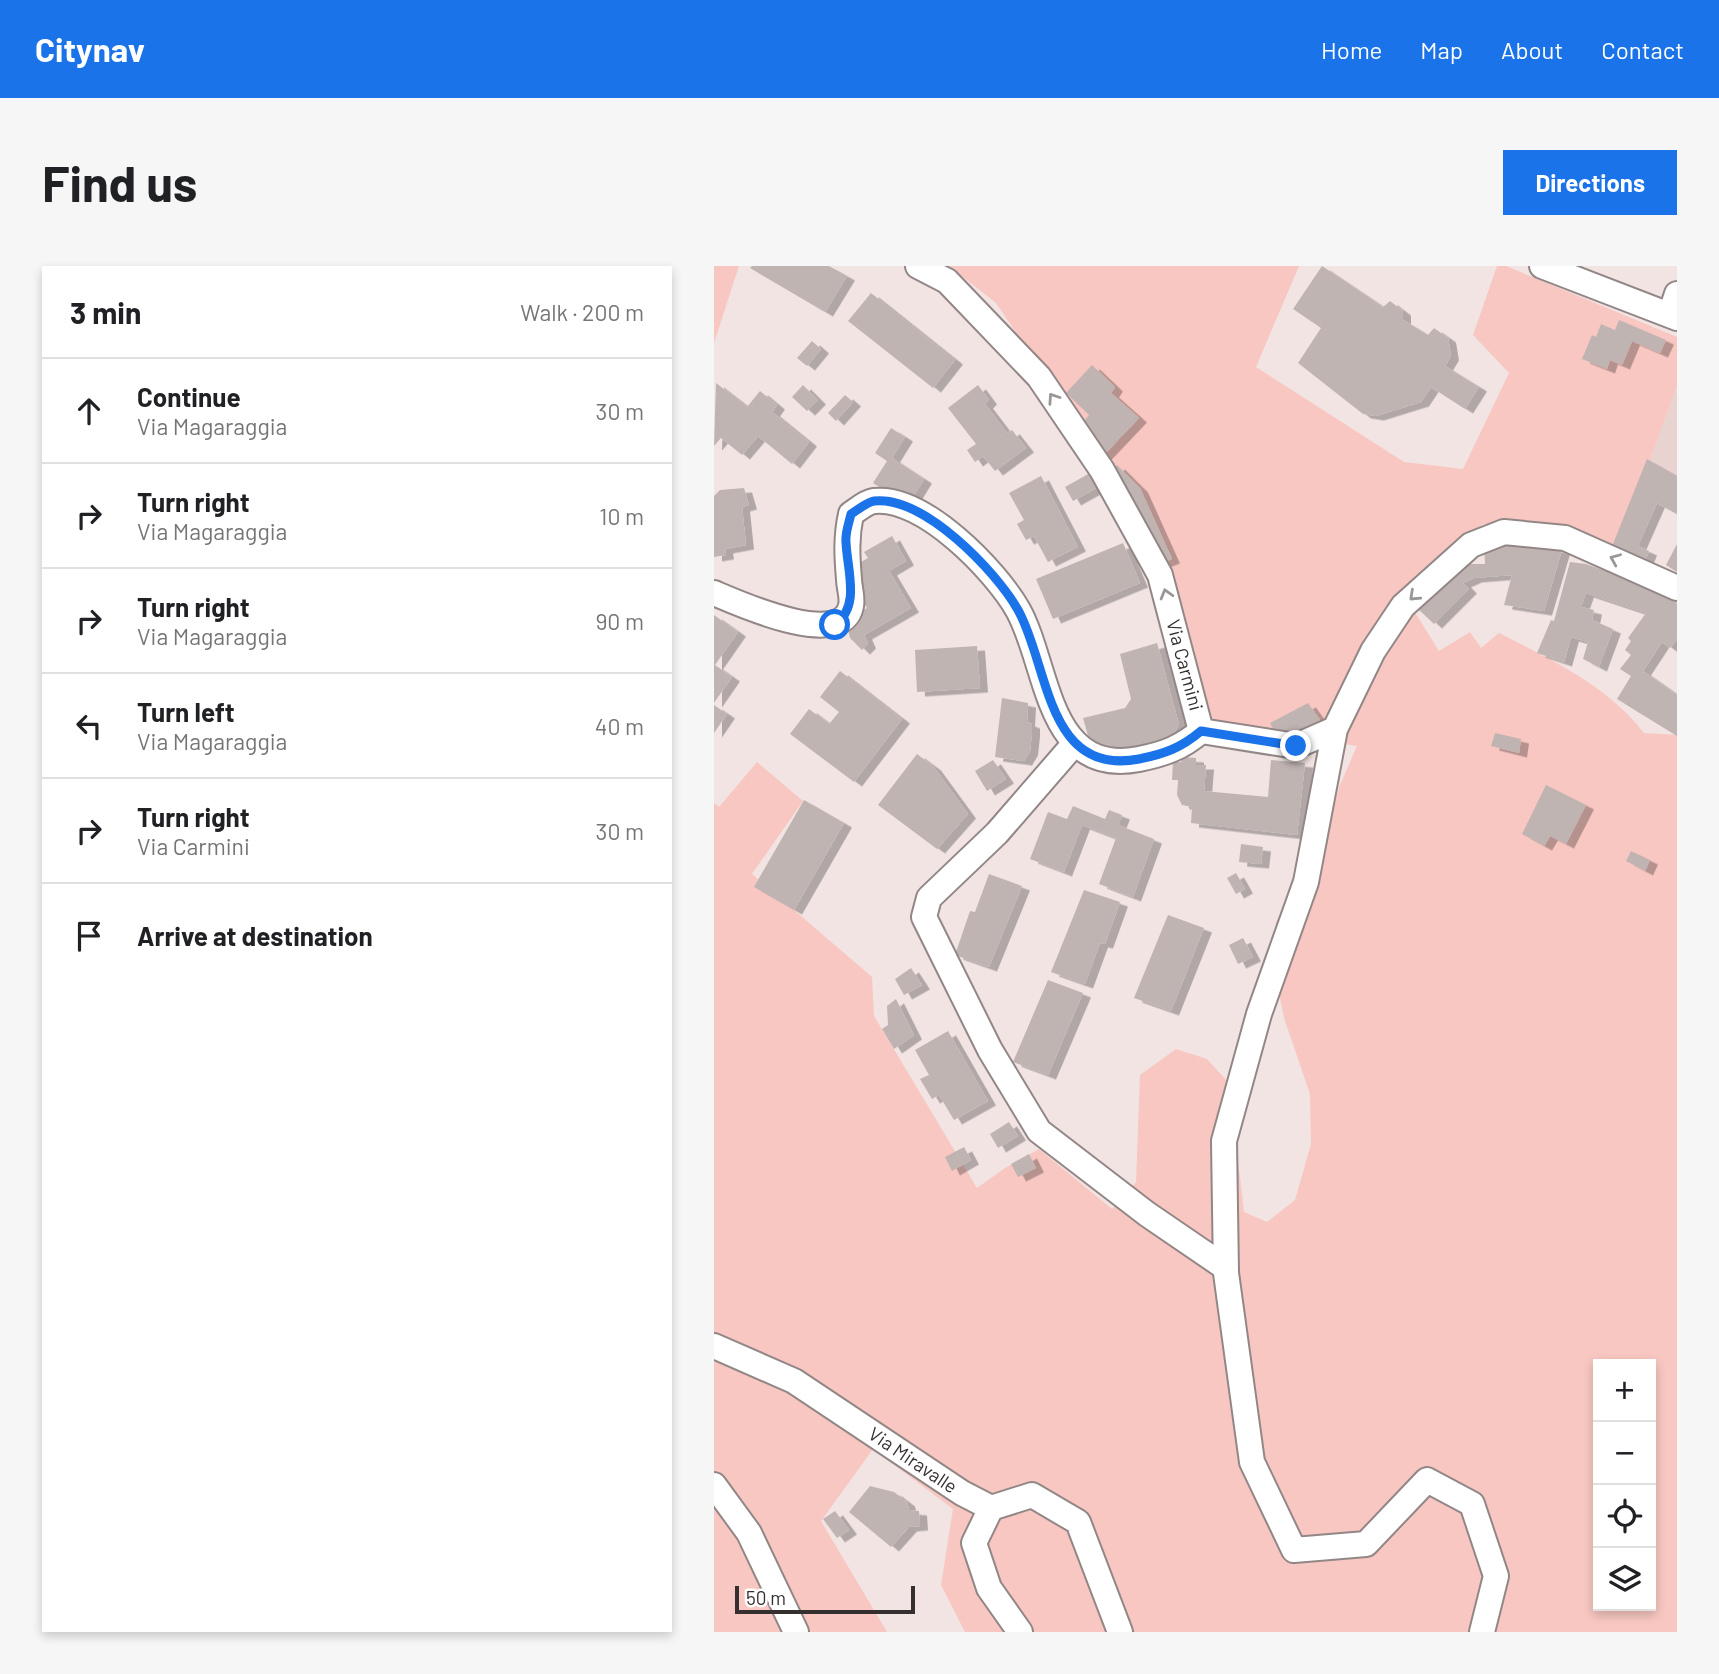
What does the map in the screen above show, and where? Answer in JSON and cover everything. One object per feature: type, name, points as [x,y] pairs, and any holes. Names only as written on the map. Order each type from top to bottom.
[{"type":"street","name":"Via Carmini","points":[[918,266],[947,281],[1039,377],[1102,470],[1160,575],[1201,731],[1296,746],[1335,729]]},
{"type":"street","points":[[1542,266],[1675,309]]},
{"type":"street","points":[[714,593],[751,608],[818,627],[835,625],[845,618],[851,606],[845,538],[851,514],[872,501],[899,503],[937,522],[980,562],[1018,610],[1058,723],[1075,743],[1101,758],[1124,762],[1172,752],[1201,731]]},
{"type":"street","points":[[1482,1632],[1496,1576],[1472,1504],[1427,1480],[1366,1544],[1294,1550],[1252,1462],[1226,1268],[1224,1141],[1259,1014],[1306,882],[1335,729],[1373,651],[1403,606],[1471,545],[1504,531],[1565,538],[1677,589]]},
{"type":"street","points":[[1075,743],[998,833],[929,898],[924,917],[990,1051],[1039,1131],[1147,1213],[1226,1268]]},
{"type":"street","name":"Via Miravalle","points":[[714,1346],[794,1381],[962,1493],[990,1508]]},
{"type":"street","points":[[714,1485],[749,1533],[796,1632]]},
{"type":"street","points":[[1020,1632],[989,1587],[974,1543],[990,1508],[1032,1495],[1077,1522],[1120,1632]]},
{"type":"shaded area","points":[[714,266],[739,266],[714,343]]},
{"type":"shaded area","points":[[949,266],[1299,266],[1256,367],[1404,462],[1463,469],[1509,373],[1473,335],[1497,266],[1506,266],[1677,337],[1677,386],[1617,550],[1578,539],[1483,524],[1406,598],[1439,651],[1470,632],[1481,648],[1499,633],[1559,664],[1596,688],[1630,716],[1644,733],[1677,735],[1677,1632],[965,1632],[941,1585],[953,1509],[873,1449],[821,1521],[887,1632],[714,1632],[714,803],[719,807],[757,762],[803,801],[752,874],[872,977],[874,1016],[977,1188],[1039,1149],[1112,1209],[1136,1182],[1140,1075],[1176,1049],[1207,1059],[1229,1083],[1244,1212],[1267,1222],[1295,1200],[1311,1144],[1310,1094],[1284,1018],[1273,964],[1276,922],[1332,813],[1340,785],[1357,746],[1209,726],[1141,494],[1073,417],[996,303]]},
{"type":"shaded area","points":[[1677,386],[1677,487],[1645,473]]},
{"type":"building","points":[[829,266],[847,276],[825,312],[750,268]]},
{"type":"building","points":[[1322,266],[1383,307],[1390,301],[1403,311],[1403,320],[1428,335],[1434,328],[1448,338],[1451,356],[1445,366],[1479,387],[1465,409],[1431,387],[1421,402],[1376,416],[1363,414],[1298,363],[1321,328],[1293,309]]},
{"type":"building","points":[[871,293],[955,360],[933,388],[848,321]]},
{"type":"building","points":[[1619,320],[1666,340],[1660,353],[1632,341],[1622,365],[1610,360],[1607,369],[1582,359],[1592,335],[1596,337],[1601,324],[1615,330]]},
{"type":"building","points":[[812,341],[821,349],[807,366],[797,358]]},
{"type":"building","points":[[1092,365],[1115,387],[1111,393],[1139,418],[1102,457],[1078,428],[1089,415],[1066,393]]},
{"type":"building","points":[[716,383],[747,407],[760,391],[777,405],[772,412],[809,442],[792,464],[758,436],[742,455],[721,438],[714,446]]},
{"type":"building","points":[[803,385],[818,400],[807,411],[792,397]]},
{"type":"building","points":[[978,385],[989,400],[985,404],[1007,433],[1012,430],[1026,448],[995,471],[983,456],[975,462],[967,450],[976,444],[948,408]]},
{"type":"building","points":[[845,395],[853,402],[836,421],[828,413]]},
{"type":"building","points":[[891,428],[905,437],[892,458],[924,479],[908,505],[873,483],[887,461],[875,453]]},
{"type":"building","points":[[1647,459],[1677,476],[1677,514],[1657,503],[1638,546],[1649,551],[1643,566],[1611,549]]},
{"type":"building","points":[[1117,465],[1140,488],[1172,559],[1157,565],[1110,472]]},
{"type":"building","points":[[1090,473],[1098,487],[1073,501],[1065,487]]},
{"type":"building","points":[[1041,476],[1078,547],[1048,562],[1034,536],[1026,540],[1017,524],[1024,520],[1009,493]]},
{"type":"building","points":[[744,488],[749,505],[742,507],[746,545],[725,549],[726,555],[714,557],[714,496],[720,490]]},
{"type":"building","points":[[892,536],[906,561],[889,571],[911,608],[864,635],[868,644],[862,650],[850,638],[848,630],[857,625],[853,617],[867,608],[855,588],[854,566],[868,558],[864,552]]},
{"type":"building","points":[[1518,539],[1562,550],[1544,611],[1504,605],[1512,575],[1474,578],[1463,583],[1469,589],[1434,624],[1417,608],[1453,573],[1469,564],[1485,564],[1484,547]]},
{"type":"building","points":[[1123,543],[1140,583],[1053,619],[1036,579]]},
{"type":"building","points":[[1677,544],[1677,572],[1666,565]]},
{"type":"building","points":[[1570,562],[1586,564],[1654,588],[1677,604],[1677,639],[1670,648],[1662,642],[1643,671],[1677,695],[1677,736],[1617,699],[1631,676],[1620,669],[1631,655],[1625,650],[1631,641],[1628,638],[1646,613],[1586,593],[1581,607],[1594,610],[1592,620],[1613,629],[1599,667],[1583,659],[1588,642],[1571,637],[1564,662],[1537,653],[1551,620],[1554,621]]},
{"type":"building","points":[[714,615],[738,632],[715,665],[732,677],[714,703]]},
{"type":"building","points":[[1157,643],[1179,725],[1170,738],[1100,757],[1093,753],[1083,718],[1125,708],[1131,699],[1120,654]]},
{"type":"building","points":[[977,646],[980,688],[917,692],[915,650]]},
{"type":"building","points":[[840,671],[902,719],[854,782],[790,734],[809,709],[829,724],[839,712],[820,697]]},
{"type":"building","points":[[1002,698],[1028,703],[1027,722],[1032,724],[1032,732],[1030,751],[1024,761],[995,757]]},
{"type":"building","points":[[1308,703],[1320,720],[1311,730],[1280,742],[1270,723]]},
{"type":"building","points":[[714,705],[727,714],[714,733]]},
{"type":"building","points":[[1495,733],[1521,739],[1519,753],[1491,746]]},
{"type":"building","points":[[917,754],[933,766],[968,814],[937,849],[878,805]]},
{"type":"building","points":[[1182,757],[1196,758],[1196,765],[1206,765],[1204,791],[1268,797],[1271,760],[1305,763],[1297,835],[1191,823],[1192,807],[1182,805],[1177,795],[1178,780],[1172,780],[1173,762],[1181,762]]},
{"type":"building","points":[[993,760],[1006,779],[987,791],[975,771]]},
{"type":"building","points":[[1546,785],[1586,805],[1566,844],[1550,836],[1544,846],[1522,834]]},
{"type":"building","points":[[804,800],[844,823],[794,910],[754,887]]},
{"type":"building","points":[[1073,806],[1105,819],[1109,810],[1122,815],[1118,825],[1154,839],[1133,897],[1099,884],[1116,838],[1082,825],[1064,872],[1030,859],[1048,812],[1067,819]]},
{"type":"building","points":[[1241,844],[1263,847],[1261,864],[1239,862]]},
{"type":"building","points":[[1631,851],[1650,860],[1645,871],[1626,861]]},
{"type":"building","points":[[1236,873],[1245,889],[1236,894],[1227,878]]},
{"type":"building","points":[[989,874],[1022,886],[989,967],[955,955],[970,911],[975,912]]},
{"type":"building","points":[[1084,890],[1120,902],[1105,944],[1100,943],[1085,984],[1051,972]]},
{"type":"building","points":[[1168,915],[1204,928],[1171,1011],[1134,998]]},
{"type":"building","points":[[1243,938],[1253,957],[1238,964],[1229,945]]},
{"type":"building","points":[[911,968],[922,985],[904,995],[895,979]]},
{"type":"building","points":[[1048,980],[1083,993],[1048,1075],[1013,1062]]},
{"type":"building","points":[[896,999],[914,1035],[894,1049],[882,1029],[888,1025],[887,1006]]},
{"type":"building","points":[[948,1031],[988,1101],[954,1120],[939,1095],[932,1099],[920,1079],[929,1075],[915,1050]]},
{"type":"building","points":[[1009,1122],[1018,1136],[998,1148],[990,1134]]},
{"type":"building","points":[[964,1147],[971,1160],[952,1171],[945,1157]]},
{"type":"building","points":[[1029,1154],[1036,1168],[1018,1177],[1011,1164]]},
{"type":"building","points":[[870,1486],[894,1492],[907,1502],[909,1510],[919,1511],[920,1526],[909,1527],[891,1547],[849,1512]]},
{"type":"building","points":[[835,1511],[849,1530],[837,1538],[823,1519]]},
{"type":"route","points":[[835,625],[845,618],[851,606],[845,538],[851,514],[872,501],[899,503],[937,522],[980,562],[1018,610],[1058,723],[1075,743],[1101,758],[1124,762],[1172,752],[1201,731],[1296,746]]}]
